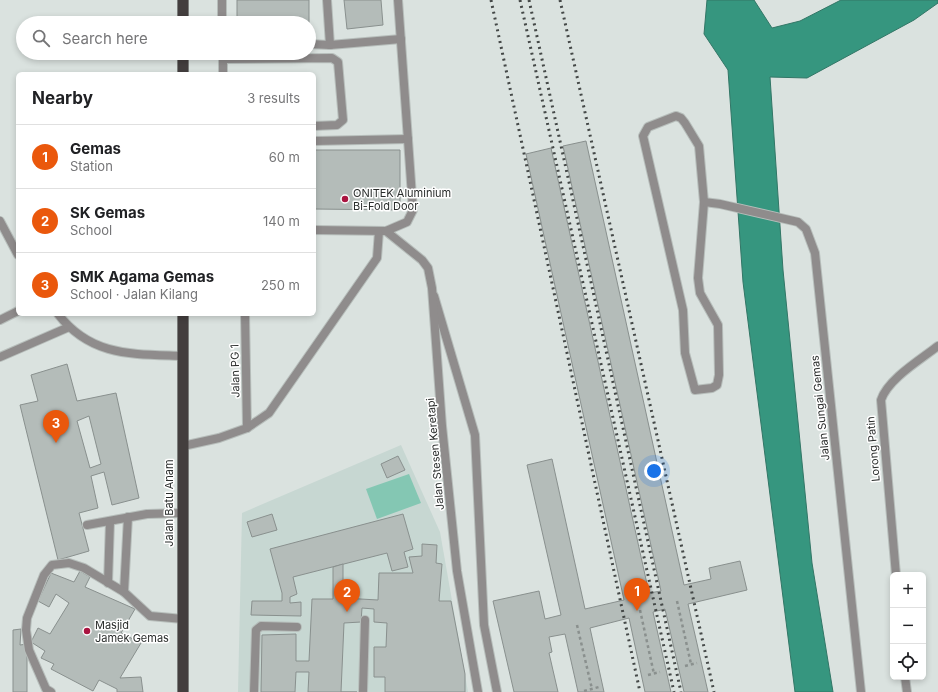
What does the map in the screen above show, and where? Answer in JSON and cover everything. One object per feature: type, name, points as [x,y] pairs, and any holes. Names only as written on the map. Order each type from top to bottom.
[{"type":"highway","points":[[183,0],[183,16]]},
{"type":"highway","points":[[183,60],[183,72]]},
{"type":"highway","name":"Jalan Batu Anam","points":[[183,316],[182,513],[184,692]]},
{"type":"street","points":[[222,0],[222,16]]},
{"type":"street","points":[[327,0],[330,45]]},
{"type":"street","points":[[316,230],[383,231],[407,222],[413,210],[398,0]]},
{"type":"street","points":[[316,44],[330,45],[401,38]]},
{"type":"street","points":[[316,58],[332,58],[338,62],[343,120],[337,125],[316,126]]},
{"type":"street","points":[[223,60],[223,72]]},
{"type":"street","points":[[676,116],[685,122],[699,146],[704,202],[698,278],[700,293],[718,325],[720,375],[717,385],[712,388],[695,390],[685,353],[683,310],[643,136],[648,127],[676,116]]},
{"type":"street","points":[[316,141],[408,139]]},
{"type":"street","name":"Jalan Sungai Gemas","points":[[704,202],[720,204],[798,222],[806,229],[815,253],[861,692]]},
{"type":"street","points":[[0,220],[16,252]]},
{"type":"street","points":[[183,446],[219,438],[247,428],[269,413],[377,258],[383,231]]},
{"type":"street","name":"Jalan Stesen Keretapi","points":[[383,231],[422,260],[428,268],[432,288],[442,426],[458,571],[478,692]]},
{"type":"street","points":[[432,288],[475,435],[484,625],[497,692]]},
{"type":"street","points":[[0,320],[16,312]]},
{"type":"street","points":[[60,316],[69,327],[88,342],[114,351],[183,356]]},
{"type":"street","name":"Jalan PG 1","points":[[245,316],[247,428]]},
{"type":"street","points":[[0,356],[69,327]]},
{"type":"street","name":"Lorong Patin","points":[[896,572],[881,400],[884,392],[890,384],[938,346]]},
{"type":"street","points":[[87,525],[147,514],[182,513]]},
{"type":"street","points":[[124,592],[128,517]]},
{"type":"street","points":[[108,583],[110,521]]},
{"type":"street","points":[[51,692],[46,689],[30,650],[26,630],[27,618],[44,575],[52,565],[69,563],[84,568],[124,592],[150,616],[183,619]]},
{"type":"street","points":[[363,692],[365,620]]},
{"type":"street","points":[[254,692],[256,630],[261,626],[297,627]]},
{"type":"street","points":[[905,680],[906,692]]},
{"type":"path","points":[[677,601],[691,664]]},
{"type":"path","points":[[640,610],[654,674]]},
{"type":"path","points":[[577,625],[592,689]]},
{"type":"path","points":[[685,666],[697,662]]},
{"type":"path","points":[[648,675],[660,672]]},
{"type":"path","points":[[584,691],[599,687]]},
{"type":"shaded area","points":[[707,0],[754,0],[772,28],[800,21],[841,0],[938,0],[938,3],[914,20],[807,78],[770,77],[783,270],[812,563],[833,692],[795,692],[743,282],[728,70],[704,34]]},
{"type":"shaded area","points":[[401,445],[440,532],[468,692],[238,692],[242,513]]},
{"type":"shaded area","points":[[409,474],[421,503],[377,519],[366,489]]},
{"type":"building","points":[[237,0],[309,0],[309,16],[237,16]]},
{"type":"building","points":[[344,0],[381,0],[383,25],[347,29]]},
{"type":"building","points":[[586,141],[684,585],[711,579],[709,568],[740,561],[747,590],[688,604],[708,692],[684,692],[665,609],[653,612],[671,692],[645,692],[629,618],[590,628],[604,692],[578,692],[565,634],[549,637],[552,652],[549,653],[558,692],[514,692],[493,601],[539,591],[545,619],[561,615],[527,465],[552,459],[585,609],[624,600],[526,154],[551,148],[649,593],[661,591],[563,146]]},
{"type":"building","points":[[316,150],[400,150],[400,210],[316,209]]},
{"type":"building","points":[[67,364],[77,401],[116,393],[139,498],[112,505],[104,472],[91,476],[98,508],[79,513],[89,551],[58,560],[20,405],[38,401],[31,375]],"holes":[[[89,416],[101,464],[90,468],[77,421]]]},
{"type":"building","points":[[398,456],[405,470],[387,478],[381,464]]},
{"type":"building","points":[[272,514],[277,530],[252,537],[247,522]]},
{"type":"building","points":[[403,514],[413,549],[404,552],[408,567],[392,571],[387,553],[293,577],[297,594],[290,597],[290,603],[301,602],[301,616],[251,615],[252,601],[282,601],[282,593],[270,549]]},
{"type":"building","points":[[422,544],[437,545],[436,563],[442,564],[439,601],[451,601],[465,674],[465,692],[385,692],[385,677],[374,677],[374,647],[386,647],[387,623],[374,622],[374,609],[362,608],[361,622],[344,623],[341,692],[308,692],[309,672],[296,672],[295,692],[261,692],[262,635],[296,634],[296,661],[309,661],[312,599],[333,599],[333,567],[343,564],[343,598],[378,600],[379,573],[413,573],[409,557],[422,556]]},
{"type":"building","name":"Masjid Jamek Gemas","points":[[80,571],[90,577],[85,587],[135,609],[121,633],[141,643],[120,678],[141,677],[143,692],[117,692],[117,689],[99,680],[93,691],[51,669],[54,664],[41,658],[45,651],[31,642],[38,628],[50,634],[69,603],[56,594],[49,607],[38,601],[51,573],[74,582]]},
{"type":"building","points":[[21,629],[20,645],[27,644],[27,692],[13,692],[13,630]]},
{"type":"railway","points":[[491,0],[640,692]]},
{"type":"railway","points":[[520,0],[674,692]]},
{"type":"railway","points":[[529,0],[681,692]]},
{"type":"railway","points":[[560,0],[714,692]]},
{"type":"place","name":"ONITEK Aluminium Bi-Fold Door","points":[[345,199]]},
{"type":"place","name":"SMK Agama Gemas","points":[[56,443]]},
{"type":"place","name":"Gemas","points":[[637,611]]},
{"type":"place","name":"SK Gemas","points":[[347,612]]},
{"type":"place","name":"Masjid Jamek Gemas","points":[[87,631]]}]
